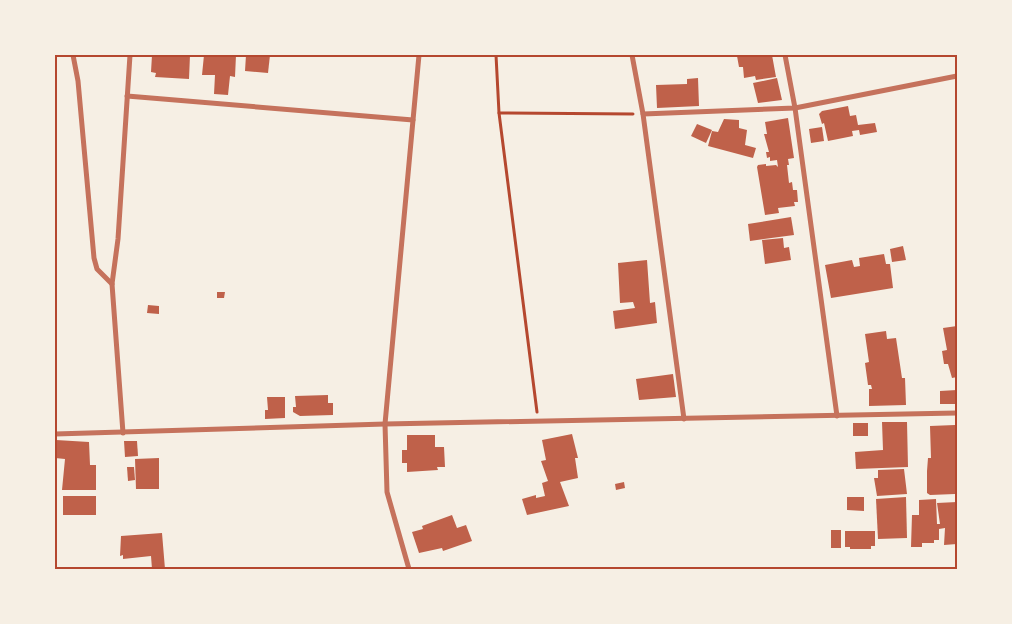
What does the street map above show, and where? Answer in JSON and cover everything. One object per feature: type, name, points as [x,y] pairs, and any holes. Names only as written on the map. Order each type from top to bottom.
[{"type":"street","points":[[73,55],[78,81],[94,258],[97,269],[112,284]]},
{"type":"street","points":[[123,433],[112,284],[118,239],[130,55]]},
{"type":"street","points":[[409,569],[387,492],[385,424],[419,55]]},
{"type":"street","points":[[632,55],[643,114],[684,419]]},
{"type":"street","points":[[785,55],[795,108],[837,416]]},
{"type":"street","points":[[643,114],[795,108],[957,76]]},
{"type":"street","points":[[127,96],[413,120]]},
{"type":"street","points":[[55,434],[385,424],[957,413]]},
{"type":"path","points":[[496,55],[498,113],[539,422]]},
{"type":"path","points":[[498,113],[643,114]]},
{"type":"building","points":[[152,55],[190,55],[189,79],[155,77],[156,73],[151,72]]},
{"type":"building","points":[[204,55],[236,55],[235,77],[230,76],[228,95],[214,94],[215,75],[202,75]]},
{"type":"building","points":[[246,55],[270,55],[268,73],[245,71]]},
{"type":"building","points":[[772,55],[776,77],[756,80],[755,76],[744,78],[743,67],[739,67],[737,56]]},
{"type":"building","points":[[698,78],[699,106],[657,108],[656,85],[687,84],[687,79]]},
{"type":"building","points":[[777,78],[782,100],[758,103],[753,83]]},
{"type":"building","points":[[848,106],[850,116],[856,115],[858,125],[875,123],[877,132],[860,135],[859,130],[852,131],[853,136],[828,141],[824,123],[822,124],[819,114],[822,111]]},
{"type":"building","points":[[788,118],[794,158],[788,159],[789,183],[792,182],[793,190],[797,190],[798,202],[794,202],[795,206],[778,208],[779,213],[765,215],[757,167],[758,165],[766,164],[766,166],[776,165],[778,167],[777,160],[770,161],[770,157],[767,158],[766,152],[769,152],[764,134],[767,134],[765,122]]},
{"type":"building","points":[[724,119],[739,120],[739,128],[747,130],[745,145],[756,148],[753,158],[708,146],[712,131],[718,132]]},
{"type":"building","points":[[697,124],[712,130],[706,143],[691,136]]},
{"type":"building","points":[[822,127],[824,141],[811,143],[809,129]]},
{"type":"building","points":[[791,217],[794,235],[750,241],[748,224]]},
{"type":"building","points":[[783,238],[784,248],[789,247],[791,260],[765,264],[762,240]]},
{"type":"building","points":[[903,246],[906,260],[892,262],[890,249]]},
{"type":"building","points":[[884,254],[886,264],[890,264],[893,288],[831,298],[825,265],[852,260],[854,267],[860,266],[859,258]]},
{"type":"building","points":[[647,260],[650,303],[655,302],[657,323],[615,329],[613,311],[635,308],[633,302],[620,303],[618,263]]},
{"type":"building","points":[[217,292],[225,292],[224,298],[217,298]]},
{"type":"building","points":[[148,305],[159,306],[159,314],[147,313]]},
{"type":"building","points":[[957,326],[957,377],[952,378],[948,364],[944,364],[942,351],[947,350],[943,328]]},
{"type":"building","points":[[886,331],[887,339],[896,338],[902,378],[905,378],[906,405],[869,406],[869,389],[872,389],[871,385],[868,385],[865,363],[869,362],[865,334]]},
{"type":"building","points":[[673,374],[676,397],[639,400],[636,379]]},
{"type":"building","points":[[957,390],[957,404],[940,404],[940,391]]},
{"type":"building","points":[[328,395],[328,403],[333,403],[333,415],[300,416],[293,412],[293,407],[296,407],[295,396]]},
{"type":"building","points":[[267,397],[285,397],[285,418],[265,419],[265,410],[268,410]]},
{"type":"building","points":[[882,422],[907,422],[908,467],[856,469],[855,452],[883,450]]},
{"type":"building","points":[[853,423],[868,423],[868,436],[853,436]]},
{"type":"building","points":[[955,425],[955,494],[930,495],[927,493],[927,471],[928,458],[931,458],[930,426]]},
{"type":"building","points":[[572,434],[578,458],[575,458],[578,478],[560,482],[569,506],[527,515],[522,499],[536,495],[536,498],[545,496],[542,483],[548,481],[541,461],[546,460],[542,440]]},
{"type":"building","points":[[407,435],[435,435],[435,447],[444,447],[445,467],[437,467],[438,470],[407,472],[407,463],[402,463],[402,450],[407,450]]},
{"type":"building","points":[[56,440],[89,442],[90,465],[96,465],[96,490],[62,490],[65,459],[55,458]]},
{"type":"building","points":[[124,441],[137,441],[138,456],[125,457]]},
{"type":"building","points":[[159,458],[159,489],[136,489],[135,459]]},
{"type":"building","points":[[127,467],[134,467],[135,480],[128,481]]},
{"type":"building","points":[[904,469],[907,494],[877,496],[874,478],[878,478],[878,470]]},
{"type":"building","points":[[624,482],[625,488],[616,490],[615,484]]},
{"type":"building","points":[[63,496],[96,496],[96,515],[63,515]]},
{"type":"building","points":[[847,497],[864,497],[864,511],[847,510]]},
{"type":"building","points":[[906,497],[907,538],[878,539],[876,499]]},
{"type":"building","points":[[936,499],[937,524],[940,524],[937,503],[957,502],[957,544],[944,545],[945,528],[939,529],[939,540],[934,540],[934,543],[922,543],[922,547],[911,547],[912,515],[919,515],[919,500]]},
{"type":"building","points":[[452,515],[457,528],[466,525],[472,541],[443,551],[442,548],[419,553],[412,532],[423,529],[422,526]]},
{"type":"building","points":[[831,530],[841,530],[841,548],[831,548]]},
{"type":"building","points":[[845,531],[875,531],[875,546],[871,546],[871,549],[850,549],[850,547],[845,547]]},
{"type":"building","points":[[162,533],[165,569],[152,569],[151,556],[123,559],[123,555],[120,556],[121,536]]}]
